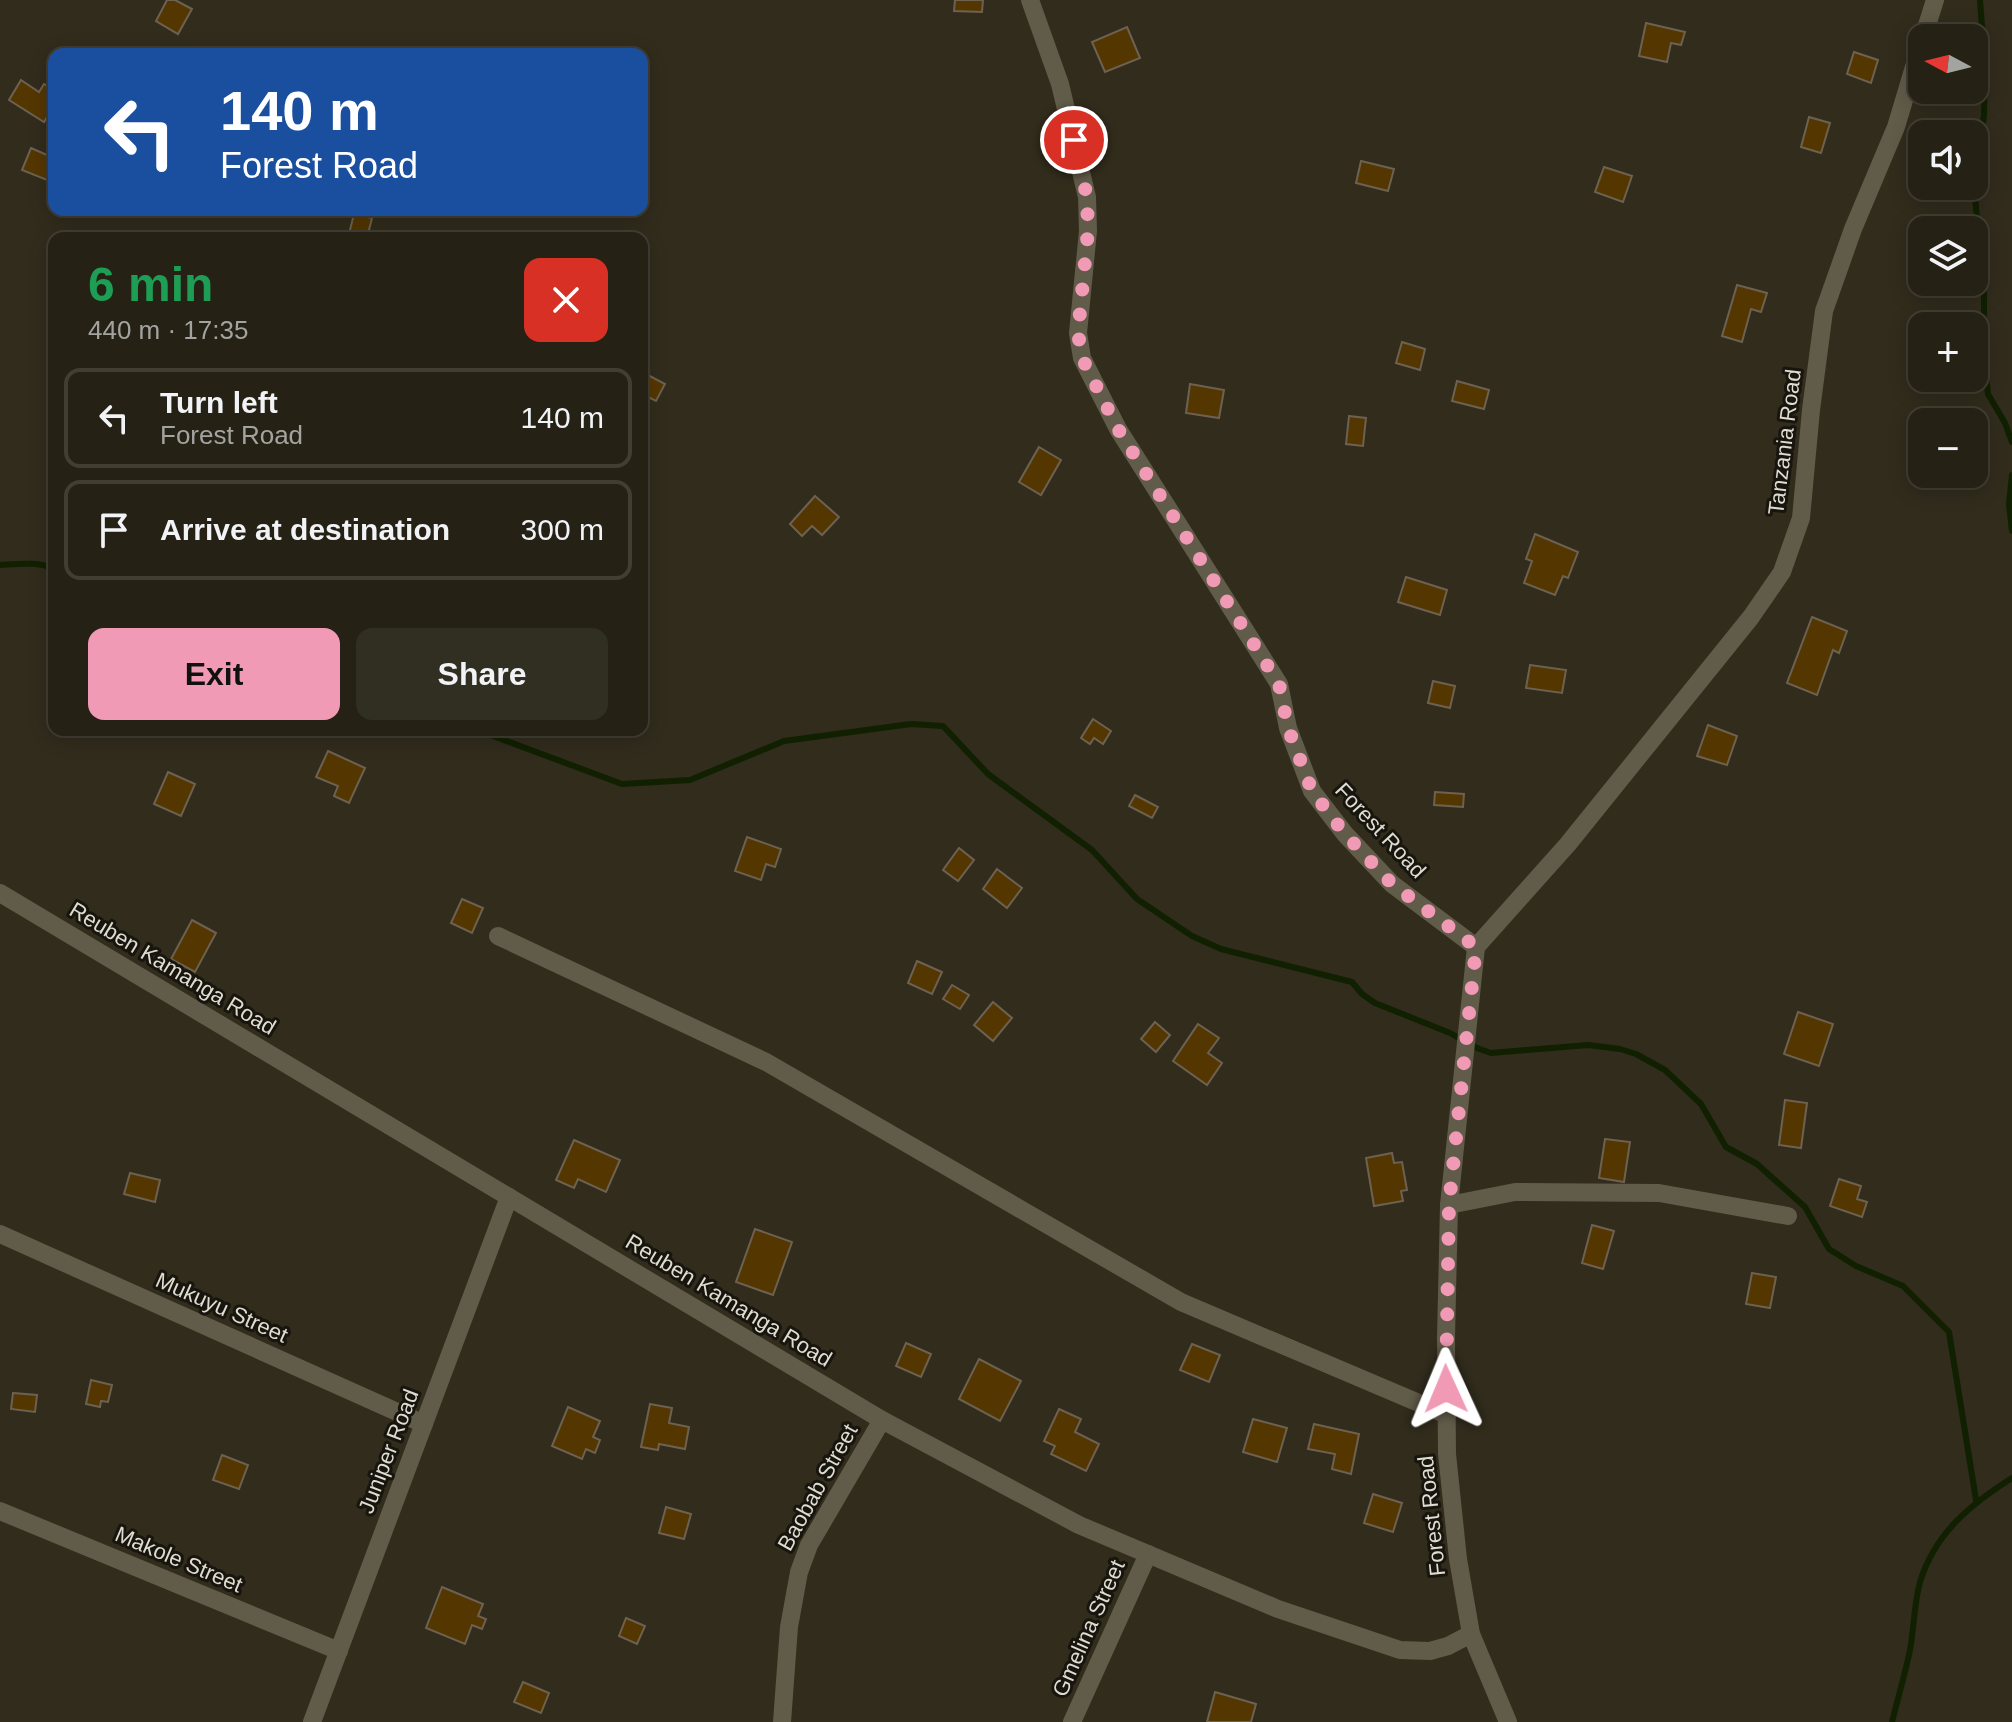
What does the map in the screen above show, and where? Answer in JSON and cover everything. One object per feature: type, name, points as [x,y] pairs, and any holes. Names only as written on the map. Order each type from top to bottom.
[{"type":"street","name":"Forest Road","points":[[1030,0],[1060,84],[1087,197],[1088,231],[1078,333],[1088,373],[1118,429],[1279,684],[1288,728],[1312,791],[1345,834],[1392,884],[1476,947],[1449,1205],[1447,1454],[1458,1559],[1471,1634],[1508,1722]]},
{"type":"street","name":"Tanzania Road","points":[[1927,24],[1935,0]]},
{"type":"street","name":"Tanzania Road","points":[[1476,947],[1568,844],[1751,617],[1782,572],[1801,518],[1824,311],[1853,229],[1896,127],[1908,86]]},
{"type":"street","name":"Reuben Kamanga Road","points":[[0,893],[882,1420],[1079,1525],[1278,1609],[1400,1650],[1430,1651],[1471,1634]]},
{"type":"street","points":[[498,936],[766,1062],[1181,1302],[1447,1415]]},
{"type":"street","points":[[1449,1205],[1515,1192],[1659,1193],[1788,1216]]},
{"type":"street","name":"Juniper Road","points":[[312,1722],[509,1197]]},
{"type":"street","name":"Mukuyu Street","points":[[0,1234],[424,1424]]},
{"type":"street","name":"Baobab Street","points":[[782,1722],[789,1627],[799,1572],[809,1545],[882,1420]]},
{"type":"street","name":"Makole Street","points":[[0,1511],[339,1651]]},
{"type":"street","name":"Gmelina Street","points":[[1072,1722],[1148,1554]]},
{"type":"building","points":[[167,0],[175,0],[192,9],[178,34],[156,21]]},
{"type":"building","points":[[955,0],[983,0],[982,12],[954,11]]},
{"type":"building","points":[[1646,23],[1685,32],[1681,45],[1671,43],[1667,62],[1639,56]]},
{"type":"building","points":[[1127,27],[1140,58],[1105,72],[1092,42]]},
{"type":"building","points":[[1854,52],[1878,60],[1871,83],[1847,74]]},
{"type":"building","points":[[21,80],[39,92],[44,84],[48,86],[48,116],[44,122],[9,100]]},
{"type":"building","points":[[1809,117],[1830,123],[1821,153],[1801,147]]},
{"type":"building","points":[[31,148],[48,155],[47,180],[22,170]]},
{"type":"building","points":[[1361,161],[1394,169],[1388,191],[1356,183]]},
{"type":"building","points":[[1604,167],[1632,176],[1623,202],[1595,192]]},
{"type":"building","points":[[354,216],[372,218],[368,232],[350,232]]},
{"type":"building","points":[[1737,285],[1767,293],[1761,312],[1751,309],[1742,342],[1722,336]]},
{"type":"building","points":[[1402,342],[1425,349],[1420,370],[1396,363]]},
{"type":"building","points":[[648,375],[665,384],[656,401],[648,397]]},
{"type":"building","points":[[1457,381],[1489,390],[1484,409],[1452,401]]},
{"type":"building","points":[[1190,384],[1224,390],[1219,418],[1186,413]]},
{"type":"building","points":[[1349,416],[1366,418],[1363,446],[1346,444]]},
{"type":"building","points":[[1039,447],[1061,460],[1041,495],[1019,482]]},
{"type":"building","points":[[815,496],[839,517],[822,535],[812,526],[802,536],[790,524]]},
{"type":"building","points":[[1535,534],[1578,552],[1568,578],[1563,576],[1555,595],[1524,583],[1532,561],[1526,559]]},
{"type":"building","points":[[1406,577],[1447,590],[1440,615],[1398,602]]},
{"type":"building","points":[[1812,617],[1847,631],[1839,653],[1833,650],[1817,695],[1787,683]]},
{"type":"building","points":[[1530,665],[1566,670],[1562,693],[1526,688]]},
{"type":"building","points":[[1433,681],[1455,686],[1450,708],[1428,703]]},
{"type":"building","points":[[1093,719],[1111,731],[1103,744],[1094,738],[1090,744],[1081,738]]},
{"type":"building","points":[[1708,725],[1737,736],[1727,765],[1697,756]]},
{"type":"building","points":[[328,751],[365,768],[349,803],[334,796],[338,786],[316,777]]},
{"type":"building","points":[[168,772],[195,784],[181,816],[154,804]]},
{"type":"building","points":[[1435,792],[1464,794],[1463,807],[1434,805]]},
{"type":"building","points":[[1135,795],[1158,807],[1152,818],[1129,806]]},
{"type":"building","points":[[747,837],[781,849],[775,867],[766,864],[761,880],[735,871]]},
{"type":"building","points":[[959,848],[974,860],[958,881],[943,870]]},
{"type":"building","points":[[997,869],[1022,888],[1007,908],[983,889]]},
{"type":"building","points":[[462,899],[483,908],[472,933],[451,923]]},
{"type":"building","points":[[192,920],[216,933],[195,972],[171,959]]},
{"type":"building","points":[[917,961],[942,972],[932,994],[908,983]]},
{"type":"building","points":[[952,985],[969,995],[960,1009],[943,999]]},
{"type":"building","points":[[993,1002],[1012,1018],[993,1041],[974,1025]]},
{"type":"building","points":[[1798,1012],[1833,1024],[1819,1066],[1784,1054]]},
{"type":"building","points":[[1155,1022],[1170,1035],[1156,1052],[1141,1039]]},
{"type":"building","points":[[1198,1024],[1219,1038],[1208,1053],[1222,1063],[1207,1085],[1173,1061]]},
{"type":"building","points":[[1785,1100],[1807,1103],[1801,1148],[1779,1145]]},
{"type":"building","points":[[1605,1139],[1630,1142],[1624,1182],[1599,1178]]},
{"type":"building","points":[[574,1140],[620,1160],[606,1192],[578,1179],[574,1188],[556,1180]]},
{"type":"building","points":[[1392,1153],[1394,1163],[1402,1162],[1407,1190],[1401,1191],[1403,1201],[1374,1206],[1366,1158]]},
{"type":"building","points":[[130,1173],[160,1180],[155,1202],[124,1194]]},
{"type":"building","points":[[1839,1179],[1861,1186],[1857,1199],[1867,1202],[1862,1217],[1830,1206]]},
{"type":"building","points":[[1592,1225],[1614,1231],[1603,1269],[1582,1263]]},
{"type":"building","points":[[755,1229],[792,1242],[773,1295],[736,1282]]},
{"type":"building","points":[[1752,1273],[1776,1277],[1770,1308],[1746,1304]]},
{"type":"building","points":[[906,1343],[931,1354],[921,1377],[896,1366]]},
{"type":"building","points":[[1192,1344],[1220,1355],[1209,1382],[1180,1370]]},
{"type":"building","points":[[979,1359],[1021,1381],[1000,1421],[959,1399]]},
{"type":"building","points":[[91,1380],[112,1385],[108,1402],[101,1401],[100,1407],[86,1404]]},
{"type":"building","points":[[13,1393],[37,1395],[35,1412],[11,1409]]},
{"type":"building","points":[[650,1404],[672,1408],[669,1423],[689,1427],[685,1449],[659,1444],[658,1450],[641,1447]]},
{"type":"building","points":[[568,1407],[600,1421],[593,1437],[600,1440],[595,1453],[586,1449],[582,1459],[552,1446]]},
{"type":"building","points":[[1059,1409],[1081,1419],[1075,1432],[1099,1444],[1086,1471],[1051,1454],[1055,1446],[1044,1441]]},
{"type":"building","points":[[1253,1419],[1287,1428],[1277,1462],[1243,1452]]},
{"type":"building","points":[[1314,1424],[1359,1434],[1351,1474],[1332,1469],[1335,1454],[1308,1449]]},
{"type":"building","points":[[222,1455],[248,1465],[239,1489],[213,1480]]},
{"type":"building","points":[[1373,1494],[1402,1503],[1393,1532],[1364,1523]]},
{"type":"building","points":[[666,1507],[691,1514],[684,1539],[659,1533]]},
{"type":"building","points":[[442,1587],[483,1604],[478,1616],[486,1619],[482,1629],[472,1625],[465,1644],[426,1628]]},
{"type":"building","points":[[626,1618],[645,1626],[637,1644],[619,1636]]},
{"type":"building","points":[[523,1682],[549,1693],[541,1713],[514,1702]]},
{"type":"building","points":[[1215,1692],[1256,1704],[1251,1722],[1207,1722]]},
{"type":"waterway","points":[[1980,0],[1985,65],[1984,115],[1975,196],[1984,295],[1984,361],[1988,394],[2012,442]]},
{"type":"waterway","points":[[2012,475],[2009,504],[2012,531]]},
{"type":"waterway","points":[[0,565],[48,566]]},
{"type":"waterway","points":[[493,736],[622,784],[690,780],[784,741],[911,724],[943,726],[988,774],[1092,850],[1137,899],[1192,936],[1221,949],[1352,982],[1375,1003],[1491,1053],[1588,1045],[1636,1054],[1665,1070],[1701,1104],[1726,1147],[1757,1164],[1805,1207],[1829,1249],[1856,1266],[1903,1286],[1949,1332],[1976,1500]]},
{"type":"waterway","points":[[1892,1722],[1910,1650],[1918,1590],[1927,1565],[1956,1521],[1982,1498],[2012,1478]]},
{"type":"route","points":[[1074,140],[1087,197],[1088,231],[1078,333],[1088,373],[1118,429],[1279,684],[1288,728],[1312,791],[1345,834],[1392,884],[1476,947],[1449,1205],[1446,1389]]}]
